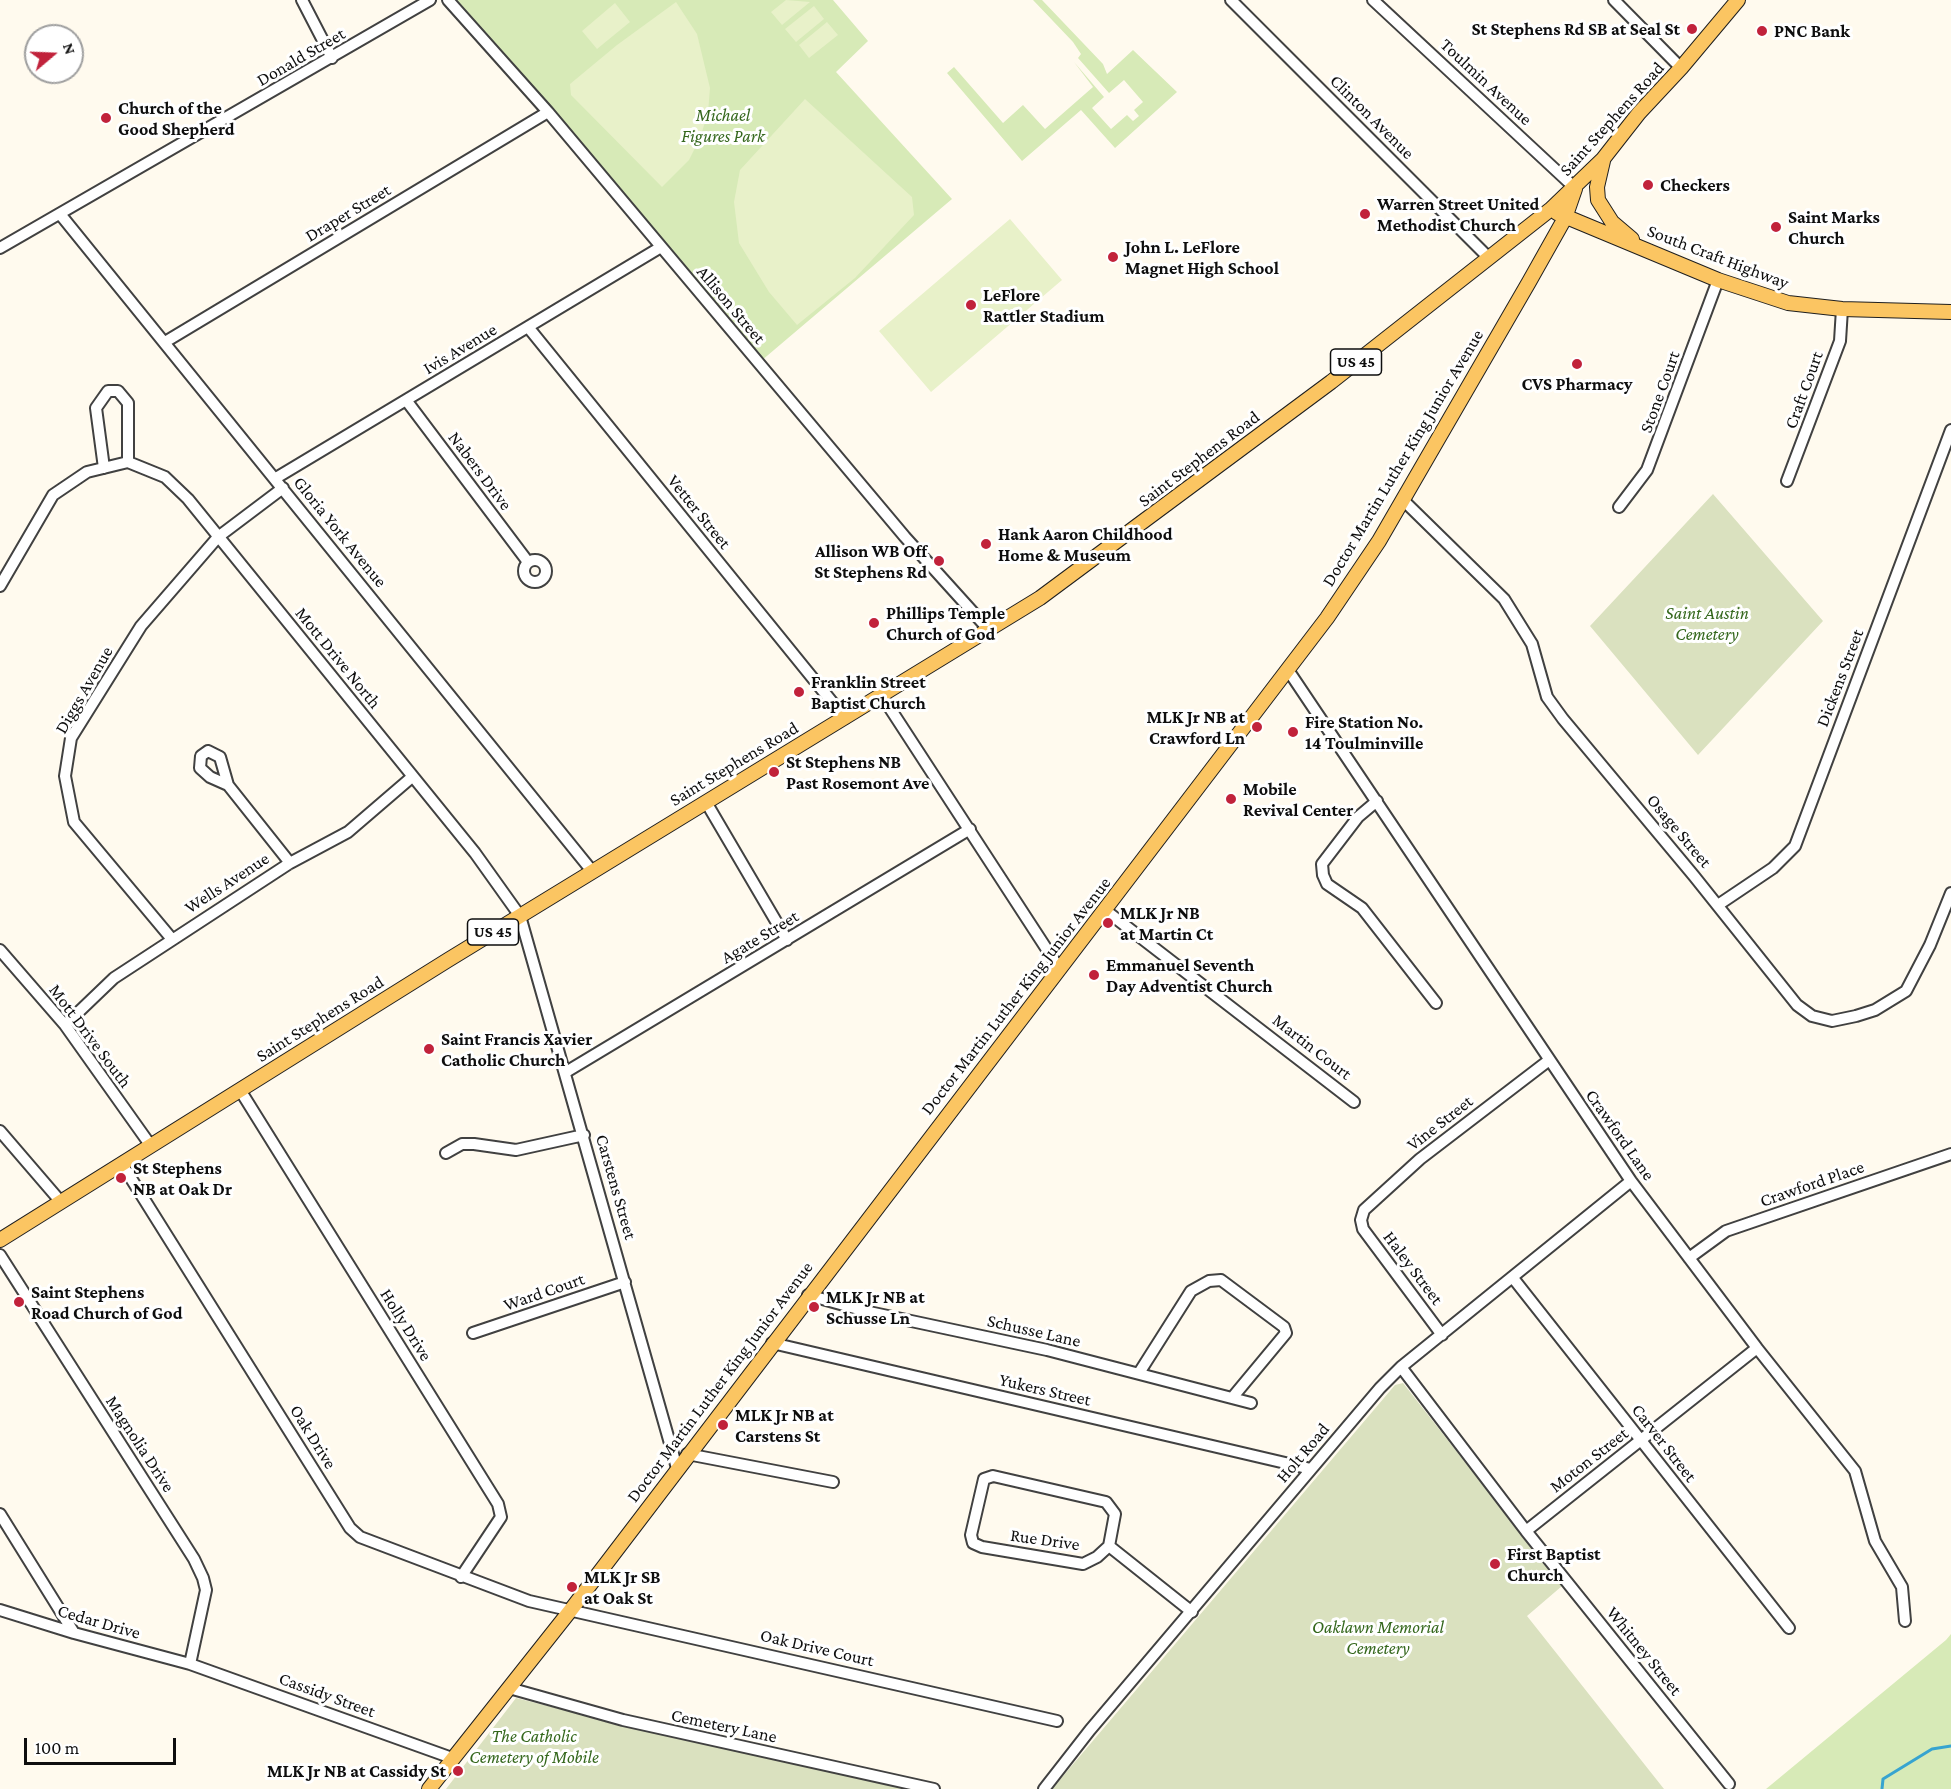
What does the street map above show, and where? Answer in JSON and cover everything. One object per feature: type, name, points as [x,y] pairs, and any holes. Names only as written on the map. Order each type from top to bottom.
[{"type":"main road","name":"Saint Stephens Road","points":[[0,1240],[592,871],[1040,598],[1238,452],[1551,209],[1603,159],[1639,113],[1681,68],[1738,0]]},
{"type":"main road","points":[[1603,159],[1597,187],[1598,200],[1612,222],[1640,246]]},
{"type":"main road","name":"Doctor Martin Luther King Junior Avenue","points":[[429,1789],[570,1611],[676,1468],[1333,610],[1403,500],[1565,218],[1575,188]]},
{"type":"main road","name":"South Craft Highway","points":[[1551,209],[1565,218],[1640,246],[1718,280],[1788,303],[1842,309],[1951,312]]},
{"type":"street","points":[[302,0],[332,58]]},
{"type":"street","name":"Donald Street","points":[[0,248],[430,0]]},
{"type":"street","name":"Allison Street","points":[[448,0],[548,112],[905,537],[989,630]]},
{"type":"street","name":"Clinton Avenue","points":[[1231,0],[1489,258]]},
{"type":"street","name":"Toulmin Avenue","points":[[1374,0],[1575,188]]},
{"type":"street","points":[[1614,0],[1681,68]]},
{"type":"street","name":"Draper Street","points":[[165,342],[548,112]]},
{"type":"street","name":"Gloria York Avenue","points":[[60,214],[592,871]]},
{"type":"street","name":"Ivis Avenue","points":[[276,478],[661,248]]},
{"type":"street","name":"Stone Court","points":[[1619,507],[1647,470],[1718,280]]},
{"type":"street","name":"Craft Court","points":[[1787,481],[1840,341],[1842,309]]},
{"type":"street","name":"Vetter Street","points":[[528,327],[845,718]]},
{"type":"street","points":[[0,586],[52,495],[87,472],[104,468],[128,462],[128,403],[118,390],[108,391],[96,408],[104,468]]},
{"type":"street","name":"Nabers Drive","points":[[406,400],[528,562]]},
{"type":"street","name":"Dickens Street","points":[[1718,905],[1773,868],[1795,846],[1951,430]]},
{"type":"street","name":"Mott Drive North","points":[[128,462],[165,477],[188,499],[476,853],[520,916]]},
{"type":"street","name":"Diggs Avenue","points":[[171,938],[74,822],[65,776],[72,738],[141,626],[218,537],[283,488]]},
{"type":"street","name":"Osage Street","points":[[1403,500],[1504,599],[1532,644],[1547,697],[1797,1005],[1812,1016],[1832,1021],[1875,1010],[1906,991],[1930,945],[1951,893]]},
{"type":"street","name":"Crawford Lane","points":[[1288,670],[1631,1181],[1757,1348],[1855,1471],[1875,1541],[1902,1587],[1905,1621]]},
{"type":"street","points":[[882,696],[1059,968]]},
{"type":"street","name":"Wells Avenue","points":[[65,1025],[114,978],[171,938],[290,863],[348,832],[412,777]]},
{"type":"street","points":[[228,785],[290,863]]},
{"type":"street","points":[[1377,801],[1358,817],[1322,864],[1323,874],[1327,884],[1362,908],[1436,1003]]},
{"type":"street","points":[[706,802],[788,940]]},
{"type":"street","name":"Agate Street","points":[[566,1072],[970,830]]},
{"type":"street","name":"Martin Court","points":[[1105,910],[1354,1102]]},
{"type":"street","name":"Carstens Street","points":[[520,916],[584,1135],[676,1468]]},
{"type":"street","name":"Mott Drive South","points":[[0,950],[65,1025],[151,1146]]},
{"type":"street","name":"Vine Street","points":[[1360,1220],[1364,1210],[1420,1159],[1548,1060]]},
{"type":"street","name":"Holly Drive","points":[[240,1090],[498,1504],[501,1517],[461,1577]]},
{"type":"street","points":[[0,1131],[61,1202]]},
{"type":"street","points":[[446,1153],[462,1144],[516,1150],[584,1135]]},
{"type":"street","name":"Crawford Place","points":[[1689,1258],[1726,1231],[1951,1154]]},
{"type":"street","name":"Oak Drive","points":[[122,1164],[350,1528],[368,1541],[461,1577],[529,1601],[570,1611]]},
{"type":"street","name":"Holt Road","points":[[1044,1789],[1090,1730],[1380,1388],[1401,1367],[1631,1181]]},
{"type":"street","name":"Haley Street","points":[[1360,1220],[1363,1229],[1442,1335]]},
{"type":"street","name":"Magnolia Drive","points":[[0,1255],[194,1559],[203,1578],[206,1590],[190,1664]]},
{"type":"street","name":"Carver Street","points":[[1513,1278],[1790,1628]]},
{"type":"street","points":[[1139,1373],[1191,1291],[1209,1281],[1221,1280],[1284,1327],[1286,1333],[1232,1398]]},
{"type":"street","name":"Ward Court","points":[[472,1333],[625,1282]]},
{"type":"street","name":"Schusse Lane","points":[[808,1296],[869,1312],[1047,1350],[1251,1403]]},
{"type":"street","name":"Yukers Street","points":[[772,1343],[1311,1469]]},
{"type":"street","name":"Moton Street","points":[[1526,1531],[1757,1348]]},
{"type":"street","name":"Whitney Street","points":[[1401,1367],[1526,1531],[1729,1784]]},
{"type":"street","points":[[687,1454],[833,1482]]},
{"type":"street","name":"Rue Drive","points":[[993,1476],[1106,1502],[1115,1514],[1109,1546],[1097,1557],[1083,1564],[982,1547],[973,1543],[971,1535],[984,1479],[993,1476]]},
{"type":"street","points":[[0,1514],[74,1634]]},
{"type":"street","points":[[1109,1546],[1192,1612]]},
{"type":"street","name":"Cedar Drive","points":[[0,1610],[74,1634],[190,1664]]},
{"type":"street","name":"Oak Drive Court","points":[[570,1611],[722,1643],[1057,1721]]},
{"type":"street","name":"Cassidy Street","points":[[190,1664],[452,1758]]},
{"type":"street","name":"Cemetery Lane","points":[[509,1688],[623,1720],[934,1789]]},
{"type":"green space","name":"Michael Figures Park","points":[[453,0],[833,0],[868,41],[836,72],[952,199],[761,361]]},
{"type":"green space","points":[[786,0],[810,2],[782,25],[771,12]]},
{"type":"green space","points":[[1033,0],[1042,0],[1103,64],[1107,74],[1133,50],[1177,92],[1115,148],[1081,110],[1022,161],[947,73],[954,67],[1003,123],[1023,105],[1045,129],[1093,87],[1074,62],[1104,97],[1092,108],[1111,129],[1127,115],[1133,121],[1139,116],[1134,110],[1143,102],[1124,80],[1109,93],[1078,58],[1081,54],[1073,42]]},
{"type":"green space","points":[[676,2],[697,34],[710,88],[708,113],[700,138],[689,160],[662,187],[571,95],[570,84],[617,45]]},
{"type":"green space","points":[[615,3],[630,22],[597,49],[582,31]]},
{"type":"green space","points":[[814,6],[824,19],[796,42],[785,29]]},
{"type":"green space","points":[[827,22],[838,35],[809,58],[799,45]]},
{"type":"green space","points":[[805,99],[912,197],[914,215],[855,278],[797,325],[769,292],[739,243],[734,202],[740,170]]},
{"type":"green space","name":"LeFlore Rattler Stadium","points":[[1010,219],[1062,280],[931,392],[879,331]]},
{"type":"green space","name":"Saint Austin Cemetery","points":[[1713,494],[1823,621],[1698,755],[1590,626]]},
{"type":"green space","name":"Oaklawn Memorial Cemetery","points":[[1403,1383],[1562,1586],[1527,1616],[1664,1789],[1052,1789],[1395,1385]]},
{"type":"green space","points":[[1951,1634],[1951,1789],[1766,1789],[1946,1640]]},
{"type":"green space","name":"The Catholic Cemetery of Mobile","points":[[516,1698],[628,1726],[908,1789],[446,1789]]},
{"type":"waterway","points":[[1882,1789],[1883,1779],[1932,1749],[1951,1746]]},
{"type":"place","name":"St Stephens Rd SB at Seal St","points":[[1692,29]]},
{"type":"place","name":"PNC Bank","points":[[1762,31]]},
{"type":"place","name":"Church of the Good Shepherd","points":[[106,118]]},
{"type":"place","name":"Checkers","points":[[1648,185]]},
{"type":"place","name":"Warren Street United Methodist Church","points":[[1365,214]]},
{"type":"place","name":"Saint Marks Church","points":[[1776,227]]},
{"type":"place","name":"John L. LeFlore Magnet High School","points":[[1113,257]]},
{"type":"place","name":"LeFlore Rattler Stadium","points":[[971,305]]},
{"type":"place","name":"CVS Pharmacy","points":[[1577,364]]},
{"type":"place","name":"Hank Aaron Childhood Home & Museum","points":[[986,544]]},
{"type":"place","name":"Allison WB Off St Stephens Rd","points":[[939,561]]},
{"type":"place","name":"Phillips Temple Church of God","points":[[874,623]]},
{"type":"place","name":"Franklin Street Baptist Church","points":[[799,692]]},
{"type":"place","name":"MLK Jr NB at Crawford Ln","points":[[1257,727]]},
{"type":"place","name":"Fire Station No. 14 Toulminville","points":[[1293,732]]},
{"type":"place","name":"St Stephens NB Past Rosemont Ave","points":[[774,772]]},
{"type":"place","name":"Mobile Revival Center","points":[[1231,799]]},
{"type":"place","name":"MLK Jr NB at Martin Ct","points":[[1108,923]]},
{"type":"place","name":"Emmanuel Seventh Day Adventist Church","points":[[1094,975]]},
{"type":"place","name":"Saint Francis Xavier Catholic Church","points":[[429,1049]]},
{"type":"place","name":"St Stephens NB at Oak Dr","points":[[121,1178]]},
{"type":"place","name":"Saint Stephens Road Church of God","points":[[19,1302]]},
{"type":"place","name":"MLK Jr NB at Schusse Ln","points":[[814,1307]]},
{"type":"place","name":"MLK Jr NB at Carstens St","points":[[723,1425]]},
{"type":"place","name":"First Baptist Church","points":[[1495,1564]]},
{"type":"place","name":"MLK Jr SB at Oak St","points":[[572,1587]]},
{"type":"place","name":"MLK Jr NB at Cassidy St","points":[[458,1771]]}]
